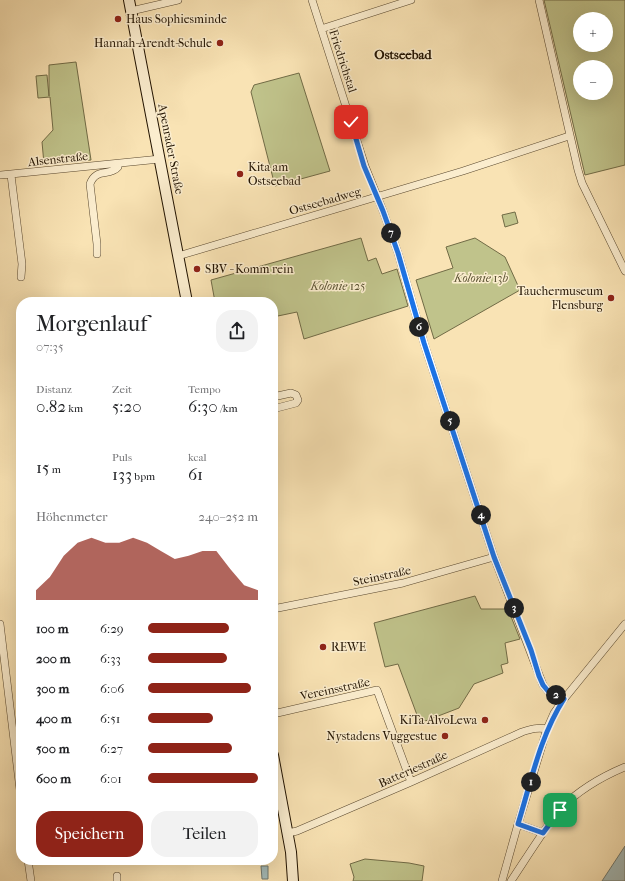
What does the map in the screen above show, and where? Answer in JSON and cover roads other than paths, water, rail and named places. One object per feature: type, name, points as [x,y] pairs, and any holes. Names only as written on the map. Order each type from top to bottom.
[{"type":"main road","name":"Apenrader Straße","points":[[130,0],[131,12],[186,297]]},
{"type":"main road","points":[[278,791],[288,833],[293,881]]},
{"type":"street","points":[[131,12],[178,0]]},
{"type":"street","name":"Friedrichstal","points":[[312,0],[364,166],[383,211],[398,253],[426,350],[494,557],[531,650],[543,685],[548,691],[564,699]]},
{"type":"street","points":[[321,29],[411,0]]},
{"type":"street","points":[[539,0],[569,136],[582,183],[625,271]]},
{"type":"street","name":"Ostseebadweg","points":[[178,256],[463,171],[569,136]]},
{"type":"street","name":"Alsenstraße","points":[[1,176],[160,159]]},
{"type":"street","name":"Alsenstraße","points":[[97,254],[90,184],[92,179],[98,174],[115,170],[118,167],[117,164]]},
{"type":"street","points":[[11,175],[22,264],[21,277]]},
{"type":"street","points":[[278,396],[291,393],[296,395],[298,400],[296,403],[278,408]]},
{"type":"street","name":"Steinstraße","points":[[278,608],[420,579],[494,557]]},
{"type":"street","points":[[0,624],[3,671],[16,763]]},
{"type":"street","points":[[502,881],[547,729],[554,714],[564,699],[625,624]]},
{"type":"street","name":"Vereinsstraße","points":[[278,713],[377,690],[411,782]]},
{"type":"street","name":"Batteriestraße","points":[[288,833],[297,831],[411,782],[522,732],[540,727],[547,729]]},
{"type":"street","points":[[511,881],[560,810],[575,796],[594,783],[608,774],[625,768]]},
{"type":"street","points":[[518,824],[543,833]]},
{"type":"street","points":[[29,865],[31,881]]},
{"type":"water","points":[[625,846],[625,881],[602,881]]},
{"type":"water","points":[[261,866],[268,866],[268,879],[262,879]]},
{"type":"place","name":"Haus Sophiesminde","points":[[118,19]]},
{"type":"place","name":"Hannah-Arendt-Schule","points":[[220,43]]},
{"type":"place","name":"Kita am Ostseebad","points":[[240,174]]},
{"type":"place","name":"SBV - Komm rein","points":[[197,269]]},
{"type":"place","name":"Tauchermuseum Flensburg","points":[[611,298]]},
{"type":"place","name":"REWE","points":[[323,647]]},
{"type":"place","name":"KiTa AlvoLewa","points":[[485,720]]},
{"type":"place","name":"Nystadens Vuggestue","points":[[445,736]]},
{"type":"district","name":"Ostseebad","points":[[403,54]]},
{"type":"park label","name":"Kolonie 13b","points":[[481,278]]},
{"type":"park label","name":"Kolonie 125","points":[[338,286]]}]
